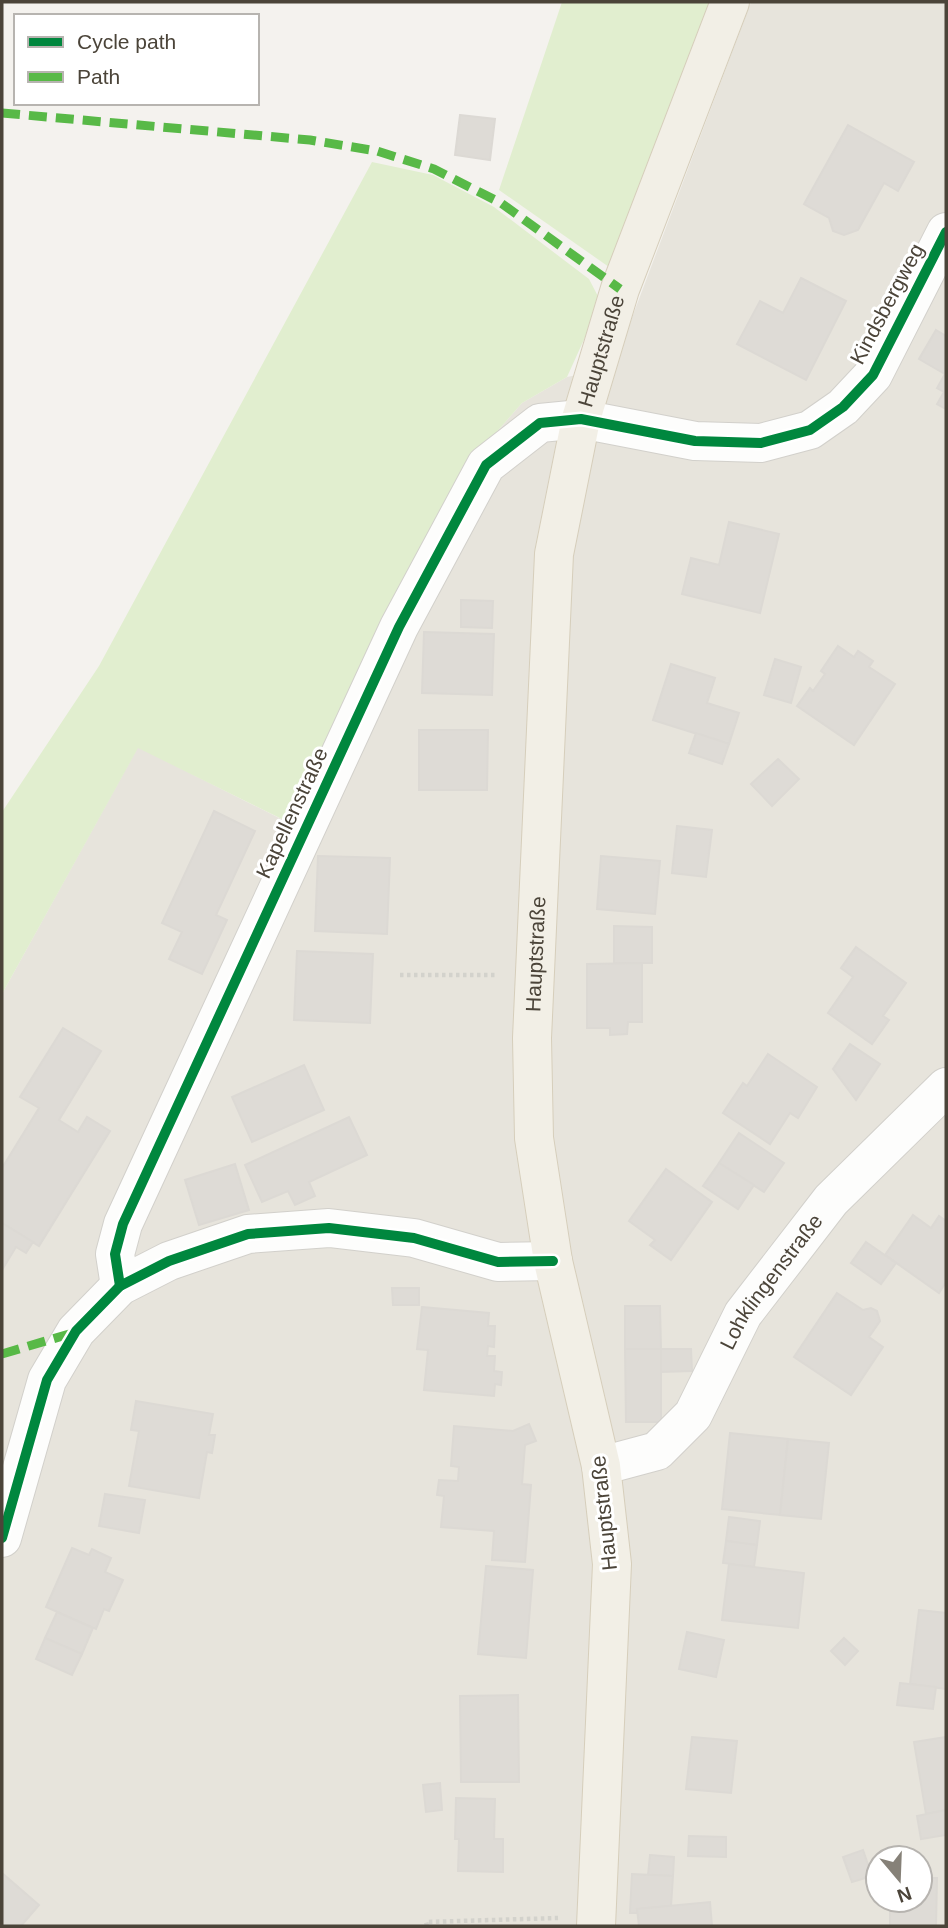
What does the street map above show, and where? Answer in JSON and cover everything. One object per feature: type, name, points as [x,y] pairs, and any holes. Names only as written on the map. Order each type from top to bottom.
[{"type":"main road","name":"Hauptstraße","points":[[597,1921],[612,1564],[601,1466],[554,1261],[534,1138],[532,1038],[554,554],[581,419],[620,289],[730,2]]},
{"type":"street","name":"Kindsbergweg","points":[[581,419],[695,441],[761,443],[810,430],[843,407],[873,375],[946,232]]},
{"type":"street","name":"Kapellenstraße","points":[[120,1286],[114,1254],[123,1224],[405,615],[486,465],[540,423],[581,419]]},
{"type":"street","name":"Lohklingenstraße","points":[[601,1466],[657,1451],[693,1415],[743,1314],[831,1200],[946,1087]]},
{"type":"street","points":[[2,1538],[47,1380],[76,1331],[120,1286],[169,1261],[248,1234],[329,1228],[414,1238],[498,1262],[554,1261]]},
{"type":"path","points":[[400,975],[535,974]]},
{"type":"path","points":[[427,1926],[426,1922],[597,1921]]},
{"type":"shaded area","points":[[751,2],[946,2],[946,1926],[2,1926],[2,994],[138,747],[293,825],[472,460],[522,403],[567,377],[613,368]]},
{"type":"green space","points":[[562,2],[711,2],[609,267],[499,190]]},
{"type":"green space","points":[[372,162],[433,175],[494,207],[589,279],[601,302],[567,377],[522,403],[472,460],[294,825],[138,748],[2,994],[2,812],[99,666]]},
{"type":"building","points":[[460,115],[495,119],[490,160],[455,155]]},
{"type":"building","points":[[848,125],[914,162],[898,191],[884,183],[858,230],[844,235],[833,231],[829,218],[804,204]]},
{"type":"building","points":[[801,278],[846,301],[806,380],[737,344],[760,301],[783,313]]},
{"type":"building","points":[[936,330],[946,336],[945,374],[919,359]]},
{"type":"building","points":[[946,372],[946,409],[937,404],[944,392],[937,388]]},
{"type":"building","points":[[729,522],[779,534],[760,613],[682,594],[691,558],[719,565]]},
{"type":"building","points":[[461,600],[493,601],[492,628],[461,627]]},
{"type":"building","points":[[424,632],[494,634],[492,695],[422,693]]},
{"type":"building","points":[[838,646],[854,657],[858,651],[873,661],[869,667],[895,684],[854,745],[797,706],[810,688],[813,691],[825,674],[821,671]]},
{"type":"building","points":[[775,659],[801,667],[791,703],[764,695]]},
{"type":"building","points":[[671,664],[715,678],[707,703],[739,713],[729,744],[653,720]]},
{"type":"building","points":[[419,730],[488,730],[487,790],[419,790]]},
{"type":"building","points":[[696,733],[729,744],[722,764],[689,753]]},
{"type":"building","points":[[778,759],[799,779],[772,806],[751,784]]},
{"type":"building","points":[[214,811],[255,831],[216,915],[227,920],[202,974],[169,959],[182,932],[162,923]]},
{"type":"building","points":[[677,826],[712,830],[706,877],[672,873]]},
{"type":"building","points":[[318,856],[390,858],[387,934],[315,931]]},
{"type":"building","points":[[601,856],[660,861],[655,914],[597,909]]},
{"type":"building","points":[[614,926],[652,927],[652,963],[614,963]]},
{"type":"building","points":[[856,947],[906,983],[883,1016],[889,1020],[872,1044],[828,1013],[853,977],[841,968]]},
{"type":"building","points":[[297,951],[373,954],[370,1023],[294,1020]]},
{"type":"building","points":[[642,963],[642,1022],[628,1022],[627,1034],[610,1035],[610,1028],[587,1028],[587,964]]},
{"type":"building","points":[[63,1028],[101,1051],[59,1120],[78,1132],[87,1117],[110,1131],[39,1246],[2,1223],[2,1168],[39,1108],[20,1097]]},
{"type":"building","points":[[850,1044],[880,1064],[856,1100],[833,1069]]},
{"type":"building","points":[[768,1054],[817,1087],[798,1118],[790,1113],[770,1144],[723,1113],[743,1083],[747,1086]]},
{"type":"building","points":[[304,1065],[324,1110],[252,1142],[232,1097]]},
{"type":"building","points":[[349,1117],[367,1155],[309,1182],[315,1196],[295,1205],[288,1191],[262,1202],[245,1165]]},
{"type":"building","points":[[739,1133],[784,1163],[764,1192],[719,1163]]},
{"type":"building","points":[[719,1163],[754,1185],[738,1209],[703,1186]]},
{"type":"building","points":[[235,1164],[249,1210],[199,1225],[185,1180]]},
{"type":"building","points":[[666,1169],[712,1202],[671,1260],[650,1245],[655,1240],[629,1221]]},
{"type":"building","points":[[913,1215],[931,1228],[939,1216],[946,1221],[946,1282],[939,1293],[885,1255]]},
{"type":"building","points":[[2,1223],[33,1242],[26,1253],[16,1247],[2,1270]]},
{"type":"building","points":[[866,1242],[896,1263],[881,1284],[851,1263]]},
{"type":"building","points":[[392,1288],[419,1288],[419,1305],[393,1305]]},
{"type":"building","points":[[837,1293],[863,1310],[871,1308],[877,1311],[880,1321],[869,1337],[883,1347],[851,1395],[794,1357]]},
{"type":"building","points":[[625,1306],[660,1306],[661,1349],[625,1349]]},
{"type":"building","points":[[422,1307],[489,1313],[488,1326],[495,1326],[494,1347],[488,1346],[487,1356],[495,1356],[494,1371],[502,1372],[501,1385],[495,1384],[494,1396],[424,1390],[428,1350],[417,1349]]},
{"type":"building","points":[[625,1349],[661,1349],[661,1422],[626,1422]]},
{"type":"building","points":[[661,1349],[691,1349],[692,1371],[661,1372]]},
{"type":"building","points":[[136,1401],[213,1414],[209,1435],[215,1435],[212,1453],[207,1452],[199,1498],[129,1486],[139,1431],[131,1430]]},
{"type":"building","points":[[529,1424],[536,1441],[525,1445],[522,1484],[531,1485],[525,1562],[492,1560],[494,1531],[441,1527],[444,1496],[437,1495],[439,1480],[458,1481],[459,1467],[451,1466],[454,1426],[513,1431]]},
{"type":"building","points":[[730,1433],[788,1439],[780,1515],[722,1509]]},
{"type":"building","points":[[788,1439],[829,1443],[821,1519],[780,1515]]},
{"type":"building","points":[[105,1494],[145,1500],[139,1533],[99,1526]]},
{"type":"building","points":[[729,1517],[760,1521],[757,1545],[726,1541]]},
{"type":"building","points":[[726,1541],[757,1545],[754,1567],[723,1563]]},
{"type":"building","points":[[72,1548],[89,1555],[92,1549],[111,1558],[105,1572],[123,1580],[109,1611],[104,1609],[96,1629],[46,1607]]},
{"type":"building","points":[[729,1564],[804,1573],[798,1628],[722,1620]]},
{"type":"building","points":[[486,1566],[533,1570],[526,1658],[478,1654]]},
{"type":"building","points":[[919,1610],[946,1613],[946,1689],[910,1684]]},
{"type":"building","points":[[57,1612],[93,1628],[82,1654],[45,1638]]},
{"type":"building","points":[[687,1632],[724,1640],[716,1677],[679,1669]]},
{"type":"building","points":[[45,1638],[82,1654],[72,1675],[36,1659]]},
{"type":"building","points":[[844,1638],[858,1651],[845,1665],[831,1651]]},
{"type":"building","points":[[900,1683],[936,1687],[933,1709],[897,1705]]},
{"type":"building","points":[[518,1695],[519,1782],[461,1782],[460,1696]]},
{"type":"building","points":[[692,1737],[737,1741],[731,1793],[686,1789]]},
{"type":"building","points":[[946,1737],[946,1810],[926,1814],[914,1742]]},
{"type":"building","points":[[440,1783],[442,1810],[426,1812],[423,1785]]},
{"type":"building","points":[[456,1798],[495,1799],[494,1839],[503,1839],[503,1872],[458,1871],[459,1839],[455,1839]]},
{"type":"building","points":[[946,1810],[946,1835],[921,1839],[917,1816]]},
{"type":"building","points":[[689,1836],[726,1837],[726,1857],[688,1856]]},
{"type":"building","points":[[863,1850],[864,1878],[852,1882],[843,1857]]},
{"type":"building","points":[[650,1855],[674,1857],[673,1876],[648,1875]]},
{"type":"building","points":[[2,1873],[39,1905],[21,1926],[2,1926]]},
{"type":"building","points":[[632,1874],[673,1876],[671,1906],[637,1909],[637,1913],[630,1913]]},
{"type":"building","points":[[934,1878],[937,1878],[936,1926],[890,1926],[890,1914],[934,1914]]},
{"type":"building","points":[[710,1902],[712,1926],[639,1926],[637,1909]]},
{"type":"marked path","points":[[2,113],[310,140],[377,151],[434,169],[501,203],[620,289]]},
{"type":"marked path","points":[[2,1354],[76,1332]]},
{"type":"cycle path","points":[[120,1286],[115,1254],[123,1224],[399,627],[486,465],[540,423],[581,419],[695,441],[761,443],[810,430],[843,407],[873,375],[946,232]]},
{"type":"cycle path","points":[[2,1538],[47,1380],[76,1331],[120,1286],[169,1261],[248,1234],[329,1228],[414,1238],[498,1262],[553,1261]]}]
